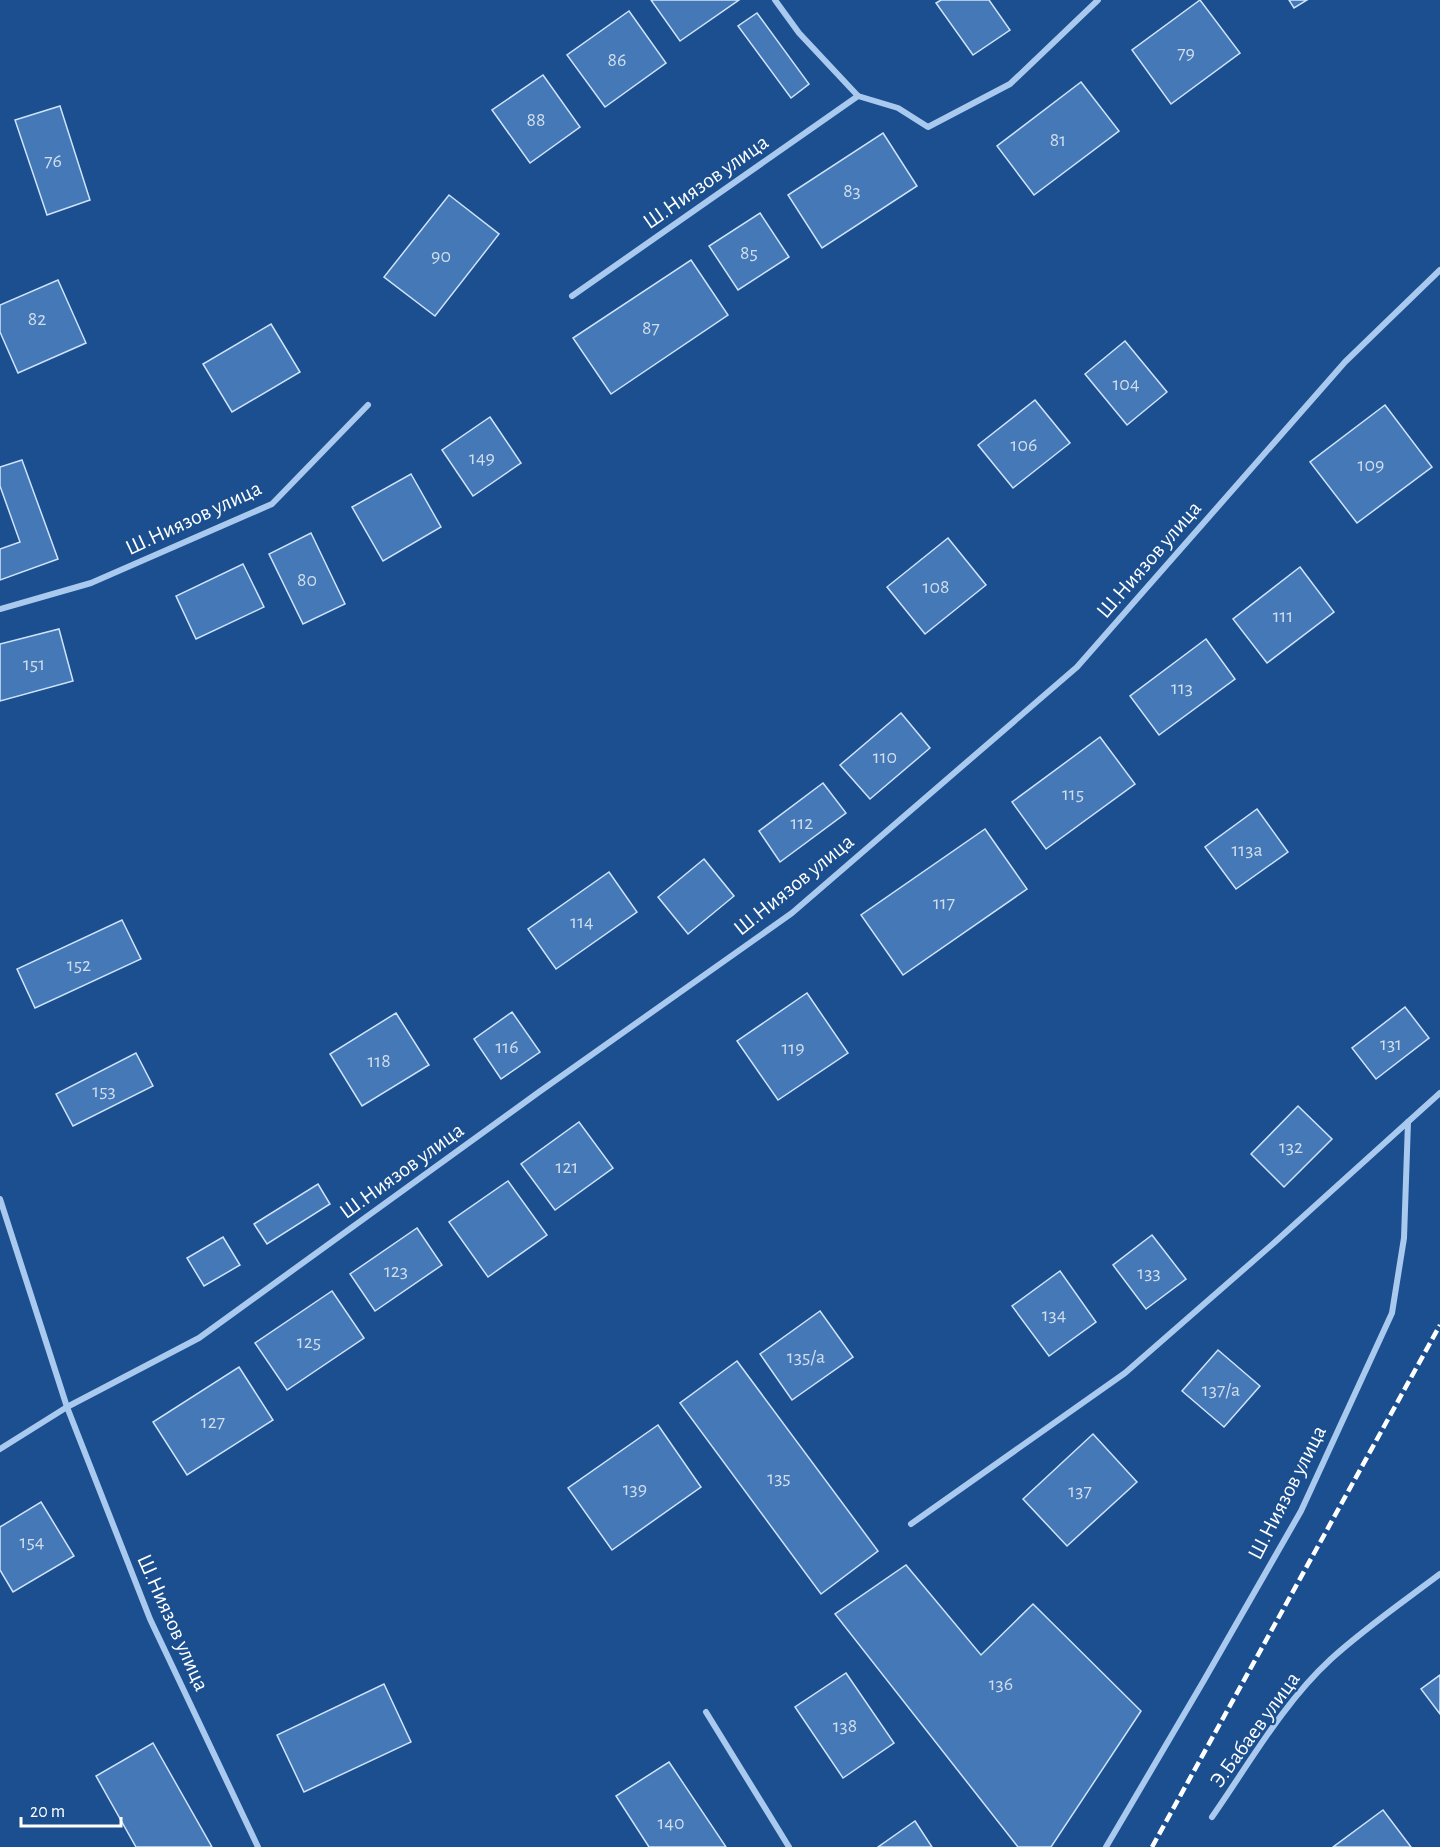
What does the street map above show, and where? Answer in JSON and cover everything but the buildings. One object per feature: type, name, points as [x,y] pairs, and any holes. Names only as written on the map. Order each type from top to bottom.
[{"type":"street","points":[[775,0],[799,33],[858,96],[898,108],[928,127],[1010,84],[1098,0]]},
{"type":"street","name":"Ш.Ниязов улица","points":[[572,296],[858,96]]},
{"type":"street","name":"Ш.Ниязов улица","points":[[0,1449],[67,1407],[199,1338],[539,1092],[792,913],[1077,667],[1345,362],[1440,270]]},
{"type":"street","name":"Ш.Ниязов улица","points":[[0,609],[91,583],[272,504],[368,405]]},
{"type":"street","points":[[911,1524],[1125,1373],[1440,1093]]},
{"type":"street","name":"Ш.Ниязов улица","points":[[1106,1847],[1301,1511],[1392,1313],[1404,1238],[1408,1122]]},
{"type":"street","name":"Ш.Ниязов улица","points":[[0,1199],[67,1407],[150,1619],[258,1847]]},
{"type":"street","name":"Э.Бабаев улица","points":[[1212,1817],[1291,1703],[1330,1660],[1375,1621],[1440,1574]]},
{"type":"street","points":[[706,1712],[789,1847]]},
{"type":"railway","points":[[1152,1847],[1440,1325]]}]
